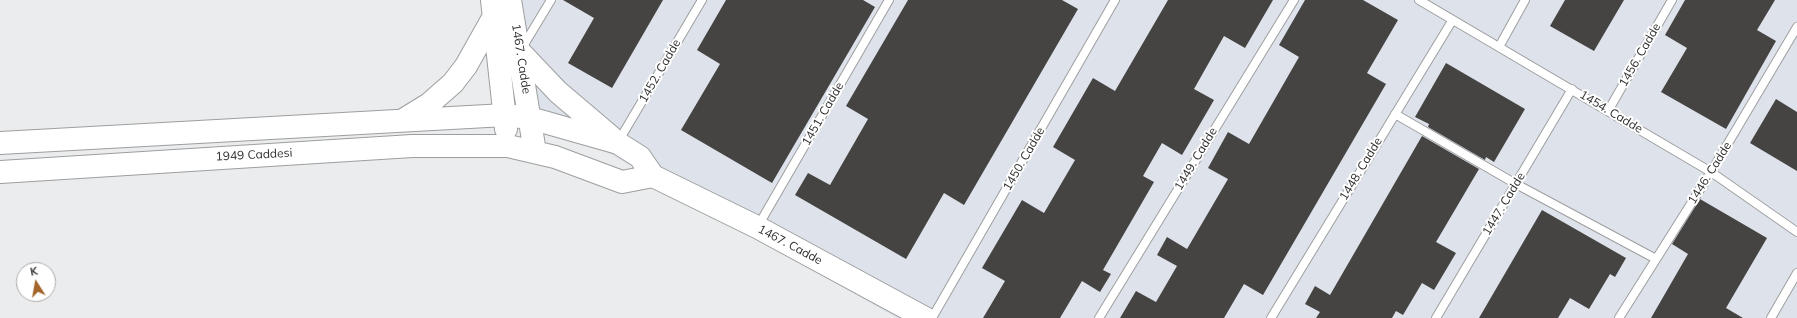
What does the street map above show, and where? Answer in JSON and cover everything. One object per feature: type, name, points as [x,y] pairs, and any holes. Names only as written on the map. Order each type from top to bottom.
[{"type":"street","name":"1467. Cadde","points":[[510,0],[520,52],[535,152]]},
{"type":"street","name":"1467. Cadde","points":[[492,9],[508,146]]},
{"type":"street","points":[[400,122],[429,104],[453,83],[466,66],[492,9]]},
{"type":"street","points":[[520,52],[546,81],[574,107],[618,143]]},
{"type":"street","name":"1467. Cadde","points":[[505,115],[530,118],[618,143],[640,157],[653,176],[757,227],[925,318]]},
{"type":"street","name":"1949 Caddesi","points":[[0,143],[505,115]]},
{"type":"street","name":"1949 Caddesi","points":[[0,172],[34,168],[412,146],[508,146]]},
{"type":"street","points":[[508,146],[555,156],[622,182],[653,176]]},
{"type":"lane","points":[[520,52],[551,0]]},
{"type":"lane","name":"1452. Cadde","points":[[618,143],[702,0]]},
{"type":"lane","name":"1451. Cadde","points":[[757,227],[889,0]]},
{"type":"lane","name":"1450. Cadde","points":[[932,318],[1115,0]]},
{"type":"lane","name":"1449. Cadde","points":[[1099,318],[1294,0]]},
{"type":"lane","name":"1454. Cadde","points":[[1419,0],[1452,21],[1572,89],[1711,172],[1797,232]]},
{"type":"lane","points":[[1499,47],[1525,0]]},
{"type":"lane","name":"1456. Cadde","points":[[1608,111],[1672,0]]},
{"type":"lane","name":"1448. Cadde","points":[[1271,318],[1452,21]]},
{"type":"lane","name":"1446. Cadde","points":[[1619,318],[1711,172],[1797,27]]},
{"type":"lane","name":"1447. Cadde","points":[[1436,318],[1572,89]]},
{"type":"lane","points":[[1395,114],[1516,184],[1656,259]]},
{"type":"lane","points":[[1771,318],[1797,274]]},
{"type":"shaded area","points":[[520,0],[1797,0],[1797,318],[897,318],[538,113]]},
{"type":"building","points":[[563,0],[663,0],[612,88],[568,63],[594,18]]},
{"type":"building","points":[[726,0],[863,0],[875,7],[772,183],[681,130],[720,64],[697,50]]},
{"type":"building","points":[[908,0],[1062,0],[1078,9],[964,205],[944,193],[906,259],[795,195],[808,173],[830,185],[868,119],[846,106]]},
{"type":"building","points":[[1168,0],[1273,0],[1245,48],[1224,36],[1194,89],[1214,100],[1182,155],[1162,143],[1143,176],[1154,182],[1103,270],[1111,274],[1100,292],[1082,281],[1060,318],[983,318],[1005,281],[982,268],[1022,200],[1044,213],[1075,160],[1053,147],[1093,78],[1115,91]]},
{"type":"building","points":[[1305,0],[1363,0],[1398,20],[1367,73],[1386,84],[1263,295],[1244,284],[1224,318],[1120,318],[1136,291],[1156,302],[1177,266],[1157,255],[1167,237],[1187,249],[1228,179],[1208,168],[1228,132],[1249,144],[1299,57],[1279,45]]},
{"type":"building","points":[[1565,0],[1624,0],[1594,51],[1550,26]]},
{"type":"building","points":[[1685,0],[1775,0],[1757,30],[1776,41],[1726,129],[1661,92],[1687,48],[1665,35]]},
{"type":"building","points":[[1446,63],[1525,109],[1494,162],[1486,157],[1485,160],[1428,127],[1429,124],[1415,117]]},
{"type":"building","points":[[1776,99],[1797,112],[1797,171],[1750,143]]},
{"type":"building","points":[[1422,136],[1479,169],[1436,242],[1456,253],[1434,290],[1422,283],[1403,315],[1396,311],[1392,318],[1316,318],[1320,312],[1305,304],[1315,286],[1330,295]]},
{"type":"building","points":[[1700,199],[1767,238],[1726,308],[1743,318],[1651,318],[1688,254],[1672,244]]},
{"type":"building","points":[[1542,210],[1626,258],[1615,277],[1610,274],[1589,309],[1570,298],[1558,318],[1479,318]]}]
